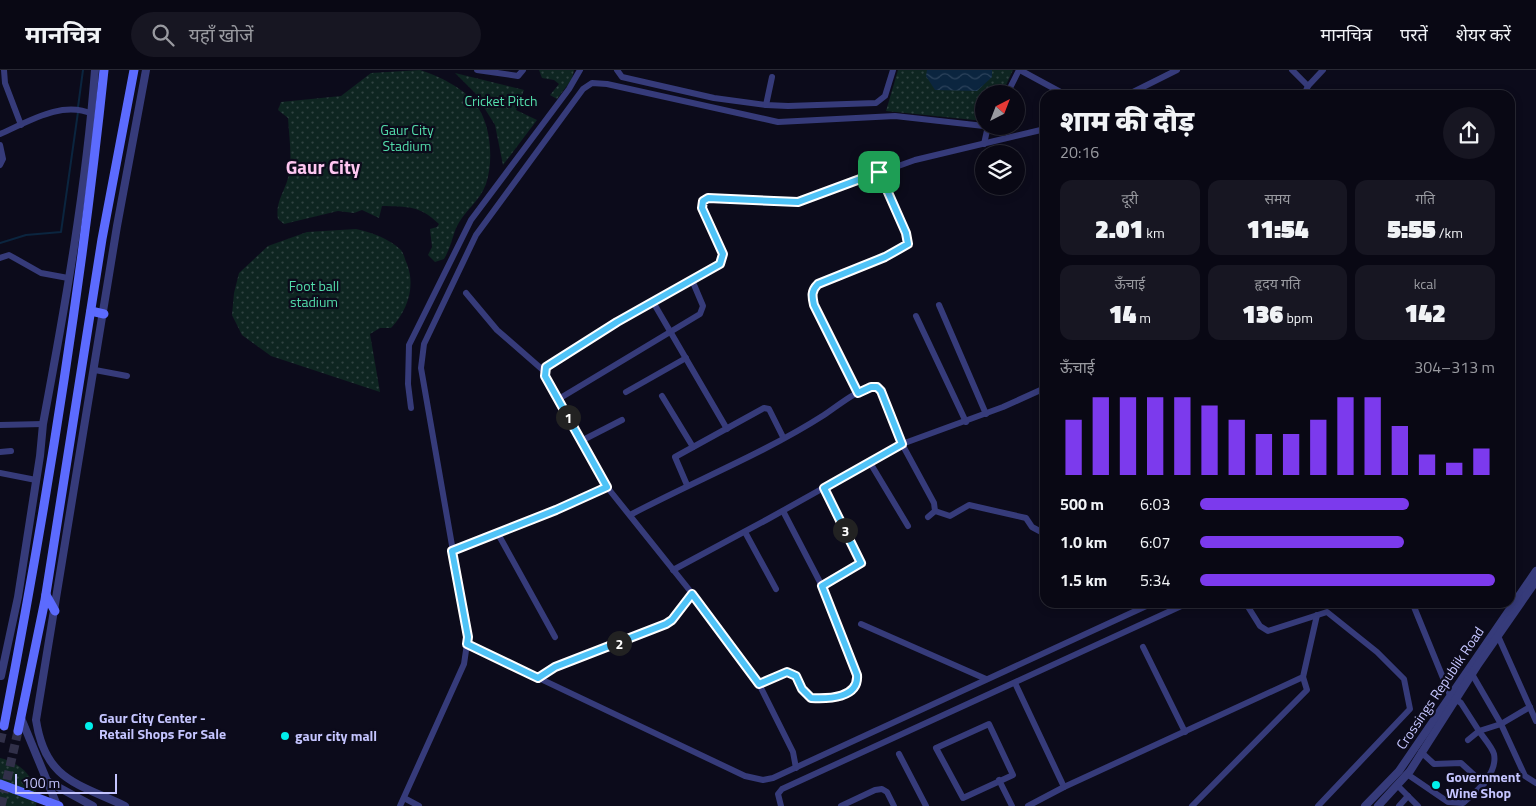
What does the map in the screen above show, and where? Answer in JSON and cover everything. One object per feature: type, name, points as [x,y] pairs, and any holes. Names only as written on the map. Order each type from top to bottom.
[{"type":"main road","points":[[4,726],[15,671],[86,236],[104,70]]},
{"type":"main road","points":[[18,731],[46,596],[102,239],[134,70]]},
{"type":"main road","points":[[91,311],[104,314]]},
{"type":"main road","points":[[46,596],[55,611]]},
{"type":"main road","points":[[0,784],[58,806]]},
{"type":"street","points":[[4,70],[5,83],[21,125]]},
{"type":"street","points":[[0,676],[18,597],[43,424],[76,235],[92,114],[95,70]]},
{"type":"street","points":[[125,806],[68,778],[53,767],[46,758],[36,720],[95,370],[117,226],[146,70]]},
{"type":"street","points":[[477,70],[518,76],[524,70]]},
{"type":"street","points":[[411,408],[408,384],[408,345],[471,220],[569,89],[580,70]]},
{"type":"street","points":[[617,70],[622,77],[714,98],[788,106],[876,103],[885,96],[893,70]]},
{"type":"street","points":[[1012,85],[1019,70],[1057,90]]},
{"type":"street","points":[[1137,90],[1177,70]]},
{"type":"street","points":[[1292,70],[1308,86]]},
{"type":"street","points":[[1306,90],[1323,70]]},
{"type":"street","points":[[766,105],[772,77]]},
{"type":"street","points":[[400,806],[464,664],[468,637],[420,368],[424,344],[476,235],[583,89],[592,83],[607,84],[778,122],[896,116],[975,125]]},
{"type":"street","points":[[0,134],[67,109],[82,110],[92,114]]},
{"type":"street","points":[[544,371],[546,367],[554,362],[720,264],[723,254],[702,208],[703,201],[708,198],[798,202],[879,172],[1040,129]]},
{"type":"street","points":[[984,144],[986,135]]},
{"type":"street","points":[[0,145],[3,159],[0,165]]},
{"type":"street","points":[[858,393],[814,305],[812,296],[813,289],[818,284],[885,257],[908,244],[906,233],[879,172]]},
{"type":"street","points":[[0,258],[9,255],[41,273],[68,278]]},
{"type":"street","points":[[557,400],[702,311],[703,306],[692,280]]},
{"type":"street","points":[[466,293],[497,330],[544,371],[557,400],[607,487],[692,594],[759,684],[793,752],[796,768]]},
{"type":"street","points":[[653,302],[727,429]]},
{"type":"street","points":[[939,305],[986,414]]},
{"type":"street","points":[[916,316],[966,422]]},
{"type":"street","points":[[626,392],[686,358]]},
{"type":"street","points":[[95,370],[127,376]]},
{"type":"street","points":[[630,515],[783,438],[871,387],[877,387],[881,391],[902,444],[934,503],[935,511]]},
{"type":"street","points":[[672,570],[745,532],[902,444],[966,422],[1040,390]]},
{"type":"street","points":[[662,396],[693,447]]},
{"type":"street","points":[[687,485],[675,457],[767,408],[783,438]]},
{"type":"street","points":[[581,441],[622,420]]},
{"type":"street","points":[[0,425],[43,424]]},
{"type":"street","points":[[0,452],[11,452]]},
{"type":"street","points":[[869,461],[908,526]]},
{"type":"street","points":[[0,473],[36,480]]},
{"type":"street","points":[[452,551],[556,510],[607,487]]},
{"type":"street","points":[[822,586],[861,563],[824,488]]},
{"type":"street","points":[[935,511],[950,516],[962,507],[975,505],[1026,518],[1032,527],[1040,531]]},
{"type":"street","points":[[759,684],[787,672],[796,676],[802,689],[811,698],[848,693],[855,689],[858,683],[857,675],[822,586],[783,510]]},
{"type":"street","points":[[928,517],[935,511]]},
{"type":"street","points":[[498,532],[555,636]]},
{"type":"street","points":[[745,532],[776,589]]},
{"type":"street","name":"Crossings Republik Road","points":[[1515,602],[1536,570]]},
{"type":"street","points":[[1378,806],[1421,752],[1453,697],[1472,674],[1536,581]]},
{"type":"street","points":[[538,678],[555,667],[666,624],[672,620],[692,594]]},
{"type":"street","points":[[467,644],[745,776],[763,780],[773,778],[796,768],[1142,608]]},
{"type":"street","points":[[781,806],[778,794],[782,789],[1177,608]]},
{"type":"street","points":[[1249,608],[1260,626],[1268,631],[1327,612],[1384,658],[1404,679],[1410,709],[1318,806]]},
{"type":"street","points":[[1400,777],[1448,802],[1463,803],[1484,784],[1493,765],[1494,753],[1461,702],[1453,697],[1415,608]]},
{"type":"street","name":"Crossings Republik Road","points":[[1400,777],[1511,608]]},
{"type":"street","points":[[1192,806],[1307,690],[1303,678],[1317,615]]},
{"type":"street","points":[[861,624],[986,679]]},
{"type":"street","points":[[1498,636],[1536,721]]},
{"type":"street","points":[[1143,647],[1185,732]]},
{"type":"street","points":[[0,676],[15,671]]},
{"type":"street","points":[[1472,674],[1501,724],[1525,776],[1536,783]]},
{"type":"street","points":[[1028,806],[1064,787],[1303,678]]},
{"type":"street","points":[[1015,683],[1064,787]]},
{"type":"street","points":[[1468,740],[1479,731],[1501,724],[1530,707]]},
{"type":"street","points":[[21,718],[58,806]]},
{"type":"street","points":[[988,724],[1013,775],[1000,780],[963,798],[936,748],[988,724]]},
{"type":"street","points":[[1421,752],[1434,764],[1460,763],[1484,784]]},
{"type":"street","points":[[899,754],[926,806]]},
{"type":"street","points":[[41,767],[46,758]]},
{"type":"street","points":[[1400,777],[1408,796],[1418,806]]},
{"type":"street","points":[[1365,806],[1400,777]]},
{"type":"street","points":[[1000,780],[1012,806]]},
{"type":"street","points":[[47,781],[92,806]]},
{"type":"street","points":[[841,806],[875,790],[882,789],[887,792],[894,806]]},
{"type":"street","points":[[1399,806],[1408,796]]},
{"type":"street","points":[[404,798],[419,806]]},
{"type":"green space","name":"Gaur City Stadium","points":[[420,70],[450,83],[464,92],[475,103],[485,121],[490,142],[490,164],[486,184],[480,196],[459,222],[444,259],[435,262],[428,255],[432,247],[430,229],[437,227],[439,224],[425,213],[413,208],[382,206],[379,218],[362,210],[354,213],[338,211],[284,224],[278,219],[277,213],[280,198],[288,178],[290,156],[288,118],[278,110],[281,102],[341,96],[371,73]]},
{"type":"green space","points":[[539,70],[574,70],[572,79],[557,99],[550,95],[559,84],[554,80],[542,78]]},
{"type":"green space","points":[[898,70],[1013,70],[1006,85],[975,85],[975,120],[886,111]]},
{"type":"green space","name":"Cricket Pitch","points":[[455,73],[524,90],[516,110],[537,120],[503,165],[495,125],[475,93]]},
{"type":"green space","name":"Foot ball stadium","points":[[356,229],[391,242],[401,250],[410,273],[410,290],[402,314],[391,328],[380,328],[370,334],[380,392],[271,356],[242,335],[232,315],[234,293],[239,273],[268,246],[307,232]]},
{"type":"green space","points":[[0,758],[16,764],[28,775],[35,789],[37,797],[36,806],[0,806]]},
{"type":"water","points":[[927,70],[992,70],[992,77],[983,85],[975,85],[975,91],[935,90],[926,76]]},
{"type":"waterway","points":[[78,107],[83,70]]},
{"type":"waterway","points":[[0,243],[26,235],[61,232],[78,112]]},
{"type":"tunnel","points":[[0,742],[4,726]]},
{"type":"tunnel","points":[[1,806],[18,731]]},
{"type":"place","name":"Gaur City Center - Retail Shops For Sale","points":[[89,726]]},
{"type":"place","name":"gaur city mall","points":[[285,736]]},
{"type":"place","name":"Government Wine Shop","points":[[1436,785]]},
{"type":"district","name":"Gaur City","points":[[323,167]]},
{"type":"route","points":[[879,172],[906,233],[908,244],[885,257],[818,284],[813,289],[812,296],[814,305],[858,393],[871,387],[877,387],[881,391],[902,444],[835,480],[824,488],[861,561],[861,564],[822,586],[857,675],[858,683],[855,689],[848,693],[811,698],[806,695],[796,676],[787,672],[759,684],[715,622],[692,594],[672,620],[666,624],[555,667],[538,678],[467,644],[468,637],[452,551],[506,528],[556,510],[607,487],[557,400],[545,376],[544,371],[546,367],[617,322],[720,264],[723,254],[702,208],[703,201],[708,198],[718,197],[781,203],[798,202],[811,199],[879,172]]}]
